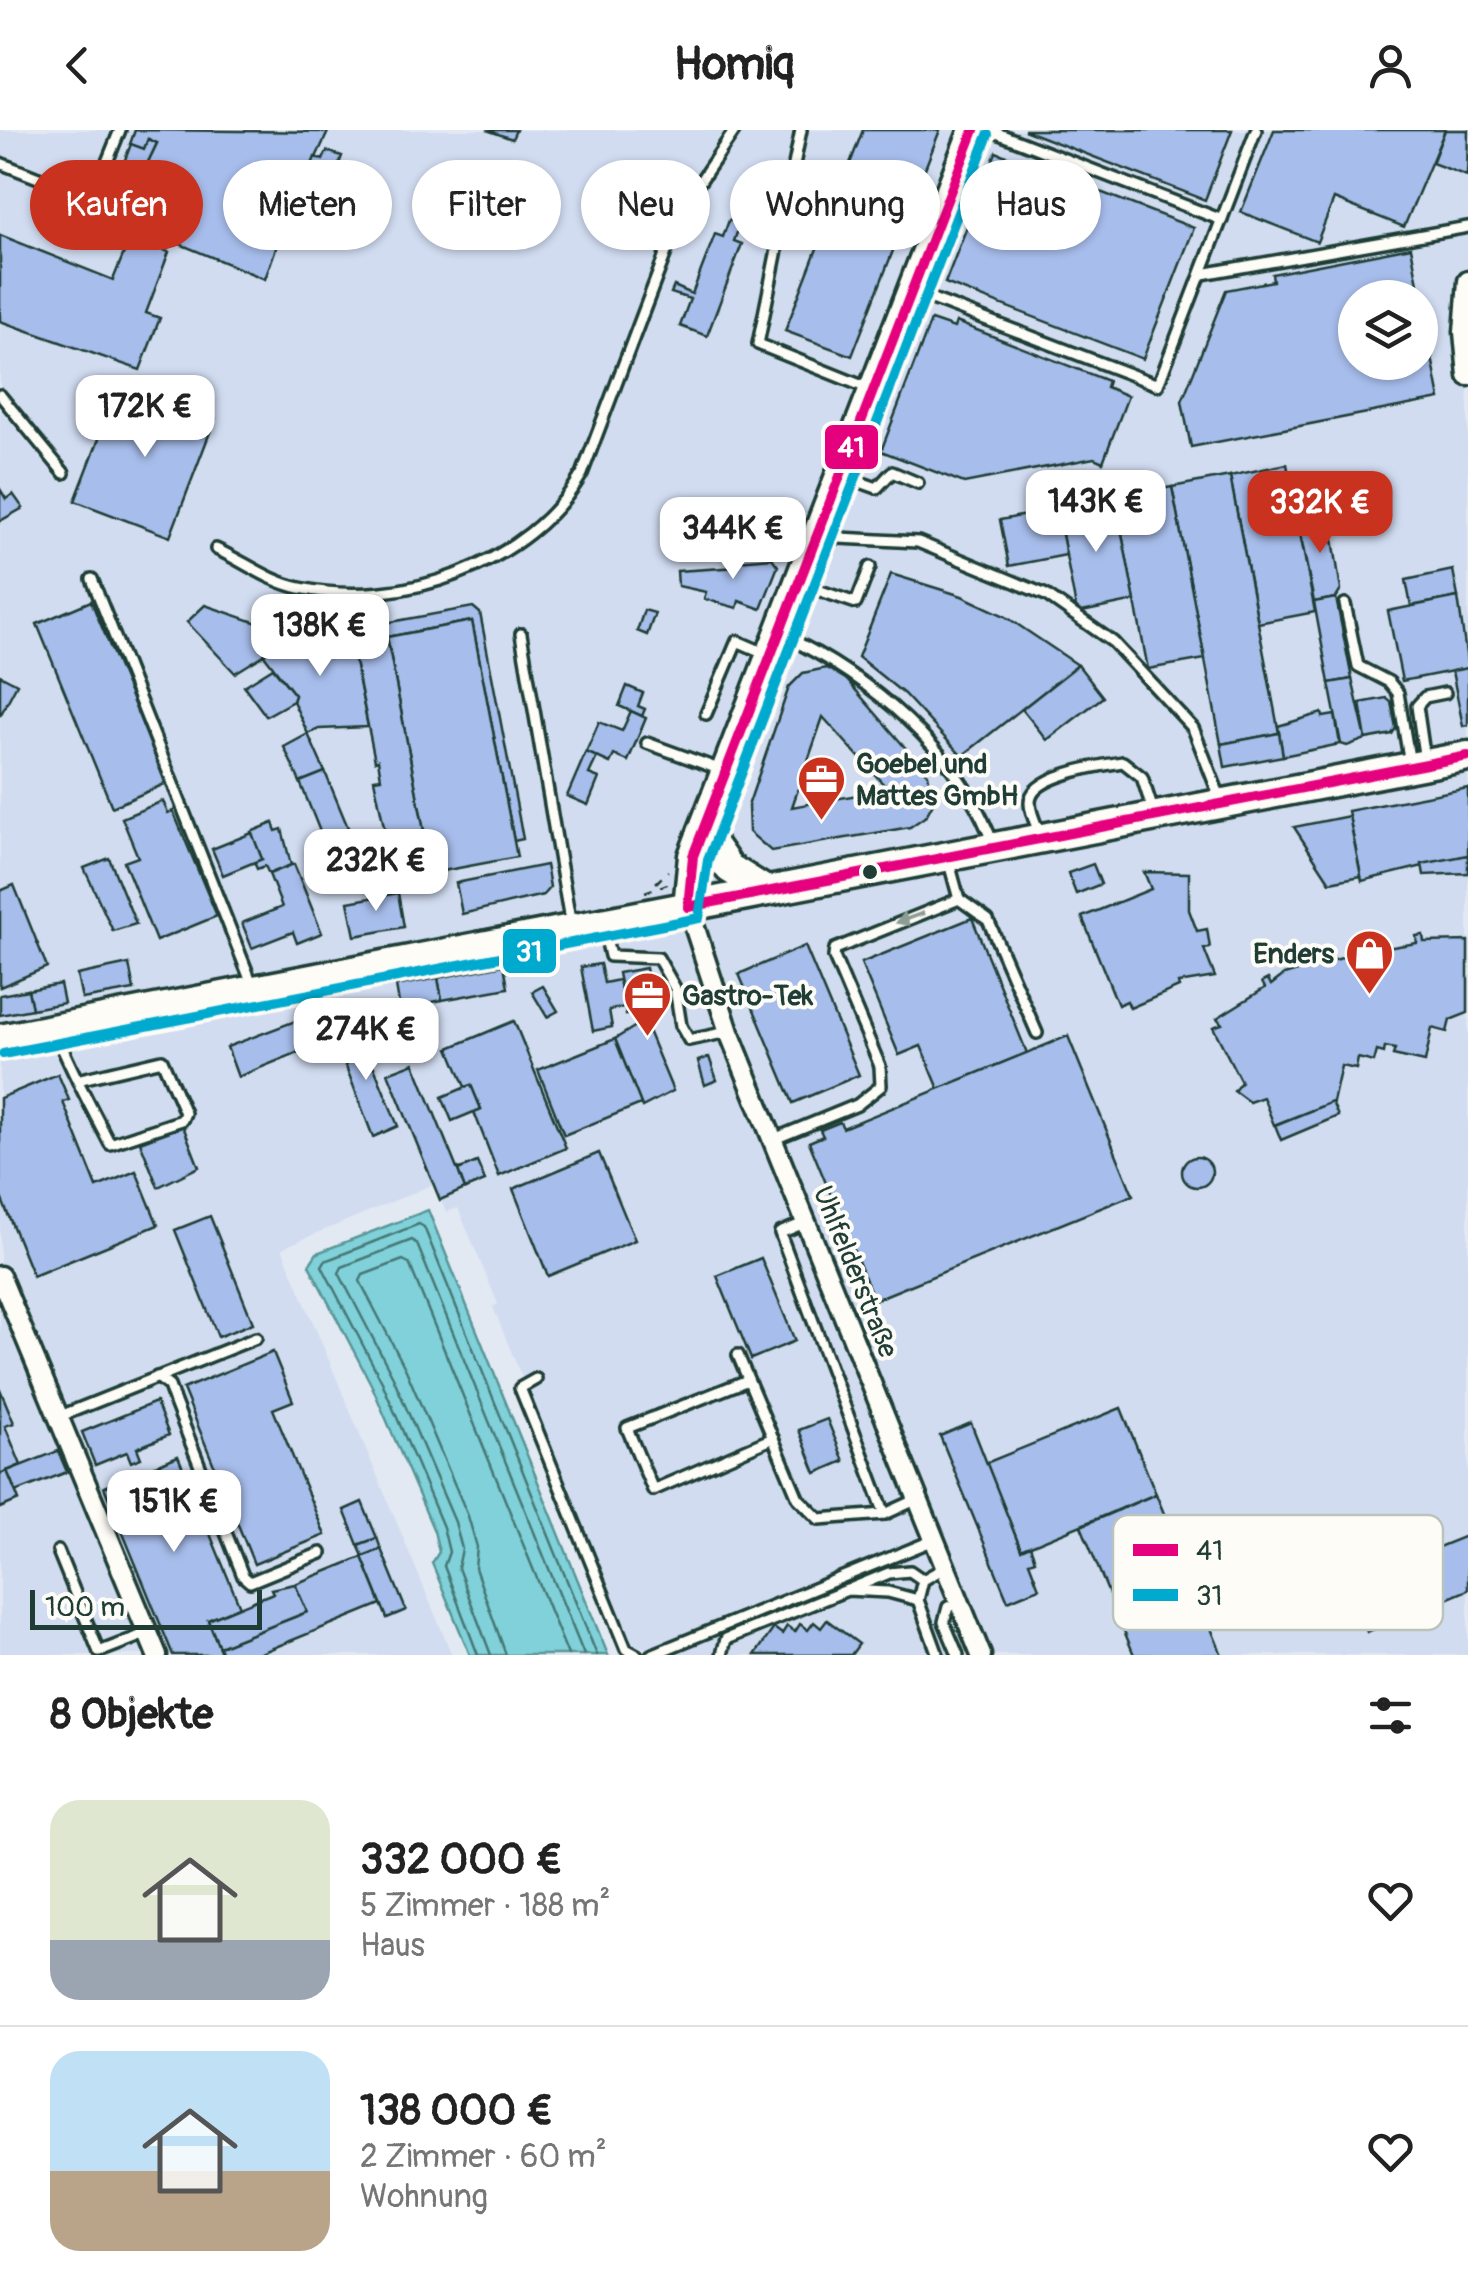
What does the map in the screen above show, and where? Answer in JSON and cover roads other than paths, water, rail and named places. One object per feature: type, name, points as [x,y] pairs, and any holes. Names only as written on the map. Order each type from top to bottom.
[{"type":"main road","points":[[688,907],[690,869],[703,831],[974,130]]},
{"type":"main road","points":[[0,1039],[1468,756]]},
{"type":"main road","points":[[703,831],[728,868],[766,891]]},
{"type":"street","points":[[1468,282],[1464,332],[1468,376]]},
{"type":"street","name":"Uhlfelderstraße","points":[[688,907],[729,1032],[804,1223],[982,1655]]},
{"type":"street","points":[[0,1276],[157,1655]]},
{"type":"lane","points":[[0,163],[92,199],[120,130]]},
{"type":"lane","points":[[216,549],[273,580],[329,593],[356,593],[442,580],[495,555],[536,528],[558,509],[582,474],[684,205],[735,130]]},
{"type":"lane","points":[[801,130],[758,344],[873,390]]},
{"type":"lane","points":[[989,130],[1222,220]]},
{"type":"lane","points":[[912,291],[1158,385],[1256,130]]},
{"type":"lane","points":[[1202,274],[1468,227]]},
{"type":"lane","points":[[0,395],[64,473]]},
{"type":"lane","points":[[840,475],[876,488],[892,472],[918,483]]},
{"type":"lane","points":[[816,537],[918,542],[1046,595],[1113,642],[1194,728],[1222,803]]},
{"type":"lane","points":[[798,583],[856,603],[870,567]]},
{"type":"lane","points":[[92,579],[254,992]]},
{"type":"lane","points":[[1345,604],[1358,666],[1389,682],[1398,693],[1418,765]]},
{"type":"lane","points":[[521,634],[572,929]]},
{"type":"lane","points":[[706,714],[736,641],[774,644],[838,666],[903,717],[964,789],[994,847]]},
{"type":"lane","points":[[1418,765],[1417,706],[1425,696],[1445,693]]},
{"type":"lane","points":[[647,743],[726,772]]},
{"type":"lane","points":[[1041,838],[1030,802],[1033,792],[1045,782],[1092,766],[1124,762],[1142,778],[1155,816]]},
{"type":"lane","points":[[947,856],[958,899],[988,920],[1037,1033]]},
{"type":"lane","points":[[774,1140],[857,1105],[883,1082],[834,957],[836,949],[958,899]]},
{"type":"lane","points":[[603,923],[610,956],[658,958],[675,988],[688,1040],[729,1032]]},
{"type":"lane","points":[[54,1029],[77,1080],[110,1144],[182,1120],[185,1114],[162,1060],[77,1080]]},
{"type":"lane","points":[[804,1223],[780,1234],[886,1514]]},
{"type":"lane","points":[[58,1417],[256,1338]]},
{"type":"lane","points":[[738,1355],[798,1498],[819,1519],[886,1514],[918,1498]]},
{"type":"lane","points":[[157,1377],[174,1400],[243,1576],[250,1582],[322,1553]]},
{"type":"lane","points":[[536,1379],[520,1388],[626,1649],[638,1655]]},
{"type":"lane","points":[[748,1380],[627,1428],[653,1490],[772,1438]]},
{"type":"lane","points":[[651,1655],[936,1540]]},
{"type":"lane","points":[[58,1551],[99,1652],[148,1633]]},
{"type":"lane","points":[[938,1655],[918,1600],[923,1580],[946,1567]]},
{"type":"lane","points":[[722,1655],[726,1639],[889,1574],[910,1571],[923,1580]]},
{"type":"lane","points":[[848,1590],[888,1592],[918,1600]]},
{"type":"lane","points":[[958,1655],[944,1622],[948,1607],[959,1603]]},
{"type":"water","points":[[428,1210],[608,1655],[470,1655],[432,1563],[439,1552],[434,1531],[372,1386],[309,1265],[317,1253]]},
{"type":"place","name":"Goebel und Mattes GmbH","points":[[821,822]]},
{"type":"place","name":"Enders","points":[[1369,996]]},
{"type":"place","name":"Gastro-Tek","points":[[647,1038]]}]
